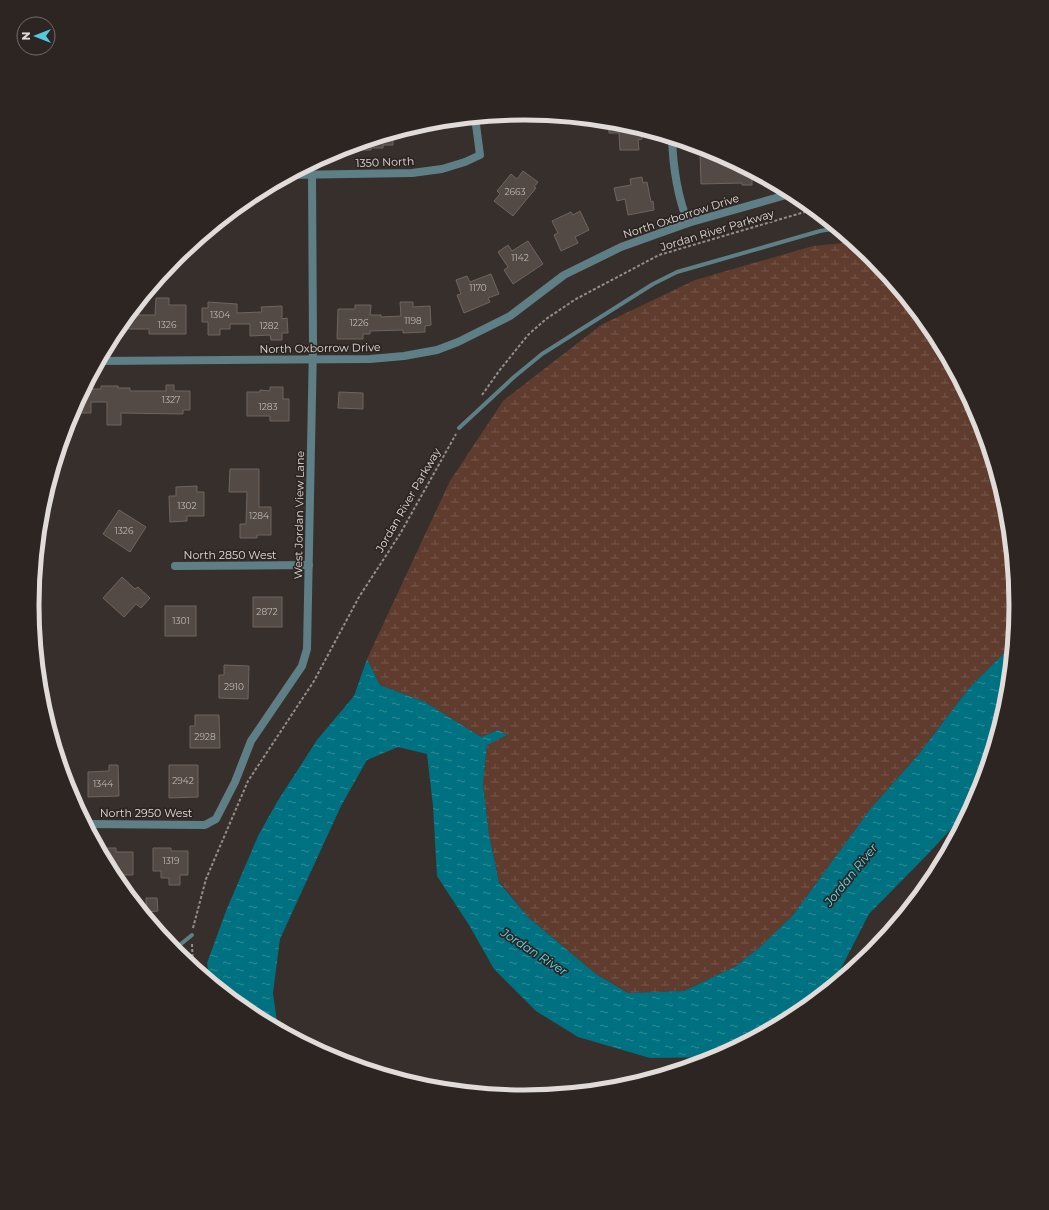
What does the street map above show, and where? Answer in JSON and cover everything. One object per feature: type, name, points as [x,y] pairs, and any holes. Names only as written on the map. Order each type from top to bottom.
[{"type":"street","name":"1350 North","points":[[300,176],[412,173],[442,169],[465,162],[480,155],[476,123]]},
{"type":"street","points":[[672,142],[673,163],[681,204],[688,223]]},
{"type":"street","name":"West Jordan View Lane","points":[[205,825],[216,819],[235,782],[251,741],[302,666],[308,649],[313,359],[312,175]]},
{"type":"street","name":"North Oxborrow Drive","points":[[105,361],[370,359],[404,356],[444,347],[458,342],[510,316],[564,275],[621,247],[688,223],[785,195]]},
{"type":"street","name":"North 2850 West","points":[[175,566],[309,565]]},
{"type":"street","name":"North 2950 West","points":[[91,824],[205,825]]},
{"type":"lane","points":[[459,428],[514,377],[542,354],[653,284],[677,272],[820,231],[831,229]]},
{"type":"lane","points":[[179,946],[192,935]]},
{"type":"path","name":"Jordan River Parkway","points":[[481,396],[528,335],[546,319],[576,299],[659,255],[809,212]]},
{"type":"path","name":"Jordan River Parkway","points":[[193,959],[192,935],[206,879],[248,781],[314,681],[359,597],[400,534],[459,428]]},
{"type":"green space","points":[[848,243],[868,262],[910,309],[945,362],[960,390],[984,449],[1001,510],[1009,573],[1010,605],[1008,649],[969,688],[918,755],[871,808],[793,915],[761,946],[736,966],[684,991],[628,993],[596,974],[528,917],[499,881],[489,834],[483,784],[487,744],[507,735],[498,730],[481,737],[425,702],[380,685],[367,659],[450,481],[503,401],[601,325],[695,280],[813,246]]},
{"type":"water","name":"Jordan River","points":[[1008,649],[1001,700],[993,731],[973,791],[961,819],[869,914],[837,976],[794,1009],[739,1040],[702,1057],[650,1058],[578,1037],[536,1011],[494,969],[469,925],[437,876],[433,806],[427,754],[398,747],[367,760],[341,806],[280,939],[273,993],[277,1022],[255,1009],[209,974],[207,963],[226,911],[258,836],[277,802],[317,740],[354,696],[367,659],[380,685],[425,702],[481,737],[498,730],[507,735],[487,745],[483,784],[489,834],[499,882],[528,917],[596,974],[628,993],[684,991],[736,966],[761,946],[793,915],[871,808],[918,755],[969,688]]},
{"type":"building","points":[[609,127],[642,134],[642,139],[638,140],[639,150],[620,150],[619,133],[609,133]]},
{"type":"building","points":[[393,138],[393,145],[383,145],[383,148],[371,148],[371,150],[355,150]]},
{"type":"building","points":[[700,152],[737,169],[737,172],[743,172],[752,177],[752,185],[742,185],[742,183],[701,184]]},
{"type":"building","points":[[523,171],[538,182],[534,187],[536,188],[513,216],[494,201],[500,194],[497,191],[511,174],[517,179]]},
{"type":"building","points":[[642,177],[643,183],[647,182],[651,202],[653,201],[654,210],[628,215],[625,199],[617,201],[614,188],[631,185],[630,179]]},
{"type":"building","points":[[580,211],[589,230],[575,237],[578,243],[561,251],[554,235],[558,233],[552,221],[571,212],[573,215]]},
{"type":"building","points":[[528,241],[543,264],[513,284],[504,270],[508,267],[498,252],[508,245],[512,251]]},
{"type":"building","points":[[491,274],[499,294],[488,298],[490,302],[464,313],[457,295],[461,294],[456,280],[467,276],[470,282]]},
{"type":"building","points":[[156,298],[169,298],[169,305],[186,305],[186,334],[149,334],[149,329],[125,329],[137,312],[137,315],[155,315]]},
{"type":"building","points":[[208,302],[237,304],[237,313],[262,312],[261,307],[282,306],[282,319],[287,318],[288,333],[282,333],[282,340],[271,340],[270,335],[250,336],[250,324],[230,324],[230,329],[220,329],[220,335],[208,335],[208,322],[202,322],[202,308],[208,308]]},
{"type":"building","points":[[400,302],[413,302],[413,307],[430,306],[431,325],[425,326],[425,332],[403,333],[403,330],[370,331],[370,334],[363,334],[363,339],[337,339],[338,309],[355,309],[355,305],[371,305],[370,315],[381,315],[381,317],[401,316]]},
{"type":"building","points":[[166,385],[174,385],[174,391],[190,391],[190,410],[183,410],[183,414],[121,413],[121,425],[107,425],[107,402],[91,402],[91,413],[79,413],[90,389],[101,389],[101,386],[130,388],[130,391],[166,391]]},
{"type":"building","points":[[270,387],[283,387],[283,399],[289,399],[289,421],[270,421],[270,416],[247,416],[247,392],[260,392],[260,390],[270,391]]},
{"type":"building","points":[[339,392],[363,393],[363,409],[338,408]]},
{"type":"building","points":[[230,469],[259,469],[259,507],[271,507],[271,535],[257,535],[257,538],[240,538],[240,524],[246,524],[247,492],[229,492]]},
{"type":"building","points":[[197,486],[197,492],[204,492],[204,516],[187,516],[187,521],[170,522],[169,496],[176,496],[176,487]]},
{"type":"building","points":[[119,510],[146,527],[130,552],[103,534]]},
{"type":"building","points":[[122,577],[135,589],[138,587],[150,598],[141,608],[136,604],[124,617],[103,598]]},
{"type":"building","points":[[253,597],[282,597],[282,627],[253,627]]},
{"type":"building","points":[[165,606],[196,606],[196,636],[165,636]]},
{"type":"building","points":[[224,665],[249,666],[248,699],[219,698],[219,675],[224,675]]},
{"type":"building","points":[[195,715],[219,715],[220,748],[190,748],[190,726],[195,726]]},
{"type":"building","points":[[109,765],[118,765],[119,796],[88,797],[88,772],[109,771]]},
{"type":"building","points":[[169,765],[198,765],[198,797],[169,798]]},
{"type":"building","points":[[104,848],[116,848],[116,852],[133,852],[133,875],[121,875]]},
{"type":"building","points":[[153,848],[171,848],[171,851],[188,851],[188,875],[180,875],[180,885],[169,885],[169,878],[161,878],[161,871],[153,871]]},
{"type":"building","points":[[146,898],[157,898],[158,911],[148,912],[146,909]]}]
